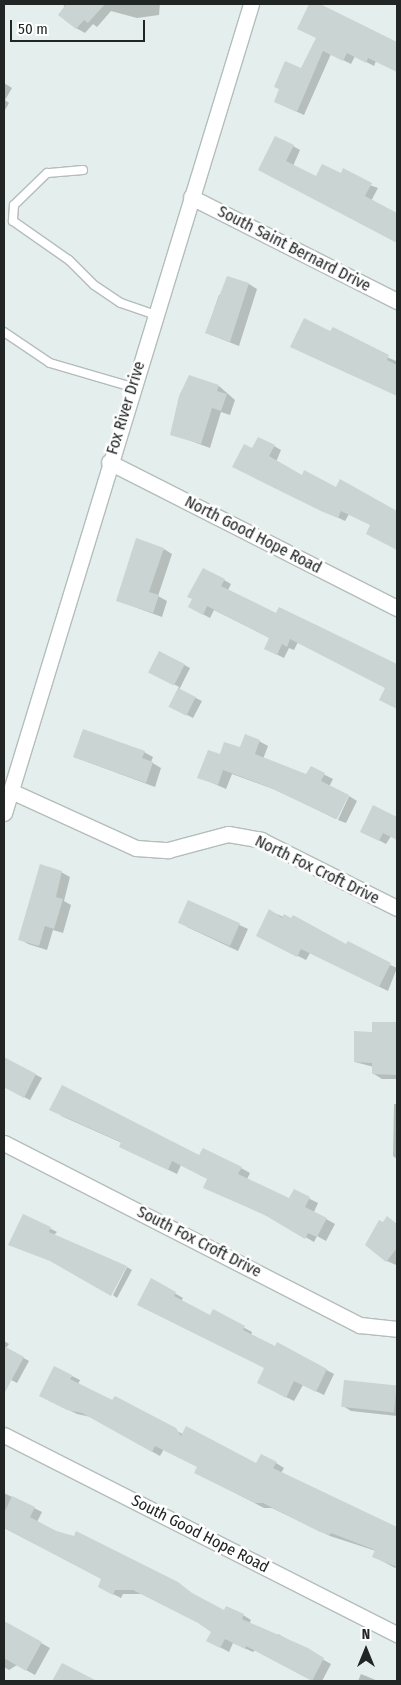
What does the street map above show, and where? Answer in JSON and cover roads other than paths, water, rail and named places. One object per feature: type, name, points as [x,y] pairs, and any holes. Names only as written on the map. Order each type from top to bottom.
[{"type":"street","name":"Fox River Drive","points":[[4,813],[109,462],[251,4]]},
{"type":"street","name":"South Saint Bernard Drive","points":[[191,197],[397,301]]},
{"type":"street","name":"North Good Hope Road","points":[[109,462],[397,608]]},
{"type":"street","name":"North Fox Croft Drive","points":[[11,791],[136,848],[168,850],[228,834],[261,840],[397,908]]},
{"type":"street","name":"South Fox Croft Drive","points":[[4,1143],[360,1325],[397,1329]]},
{"type":"street","name":"South Good Hope Road","points":[[4,1435],[397,1634]]},
{"type":"lane","points":[[83,170],[47,173],[14,205],[13,220],[69,260],[94,285],[121,303],[155,315]]},
{"type":"lane","points":[[4,332],[50,362],[132,387]]}]
